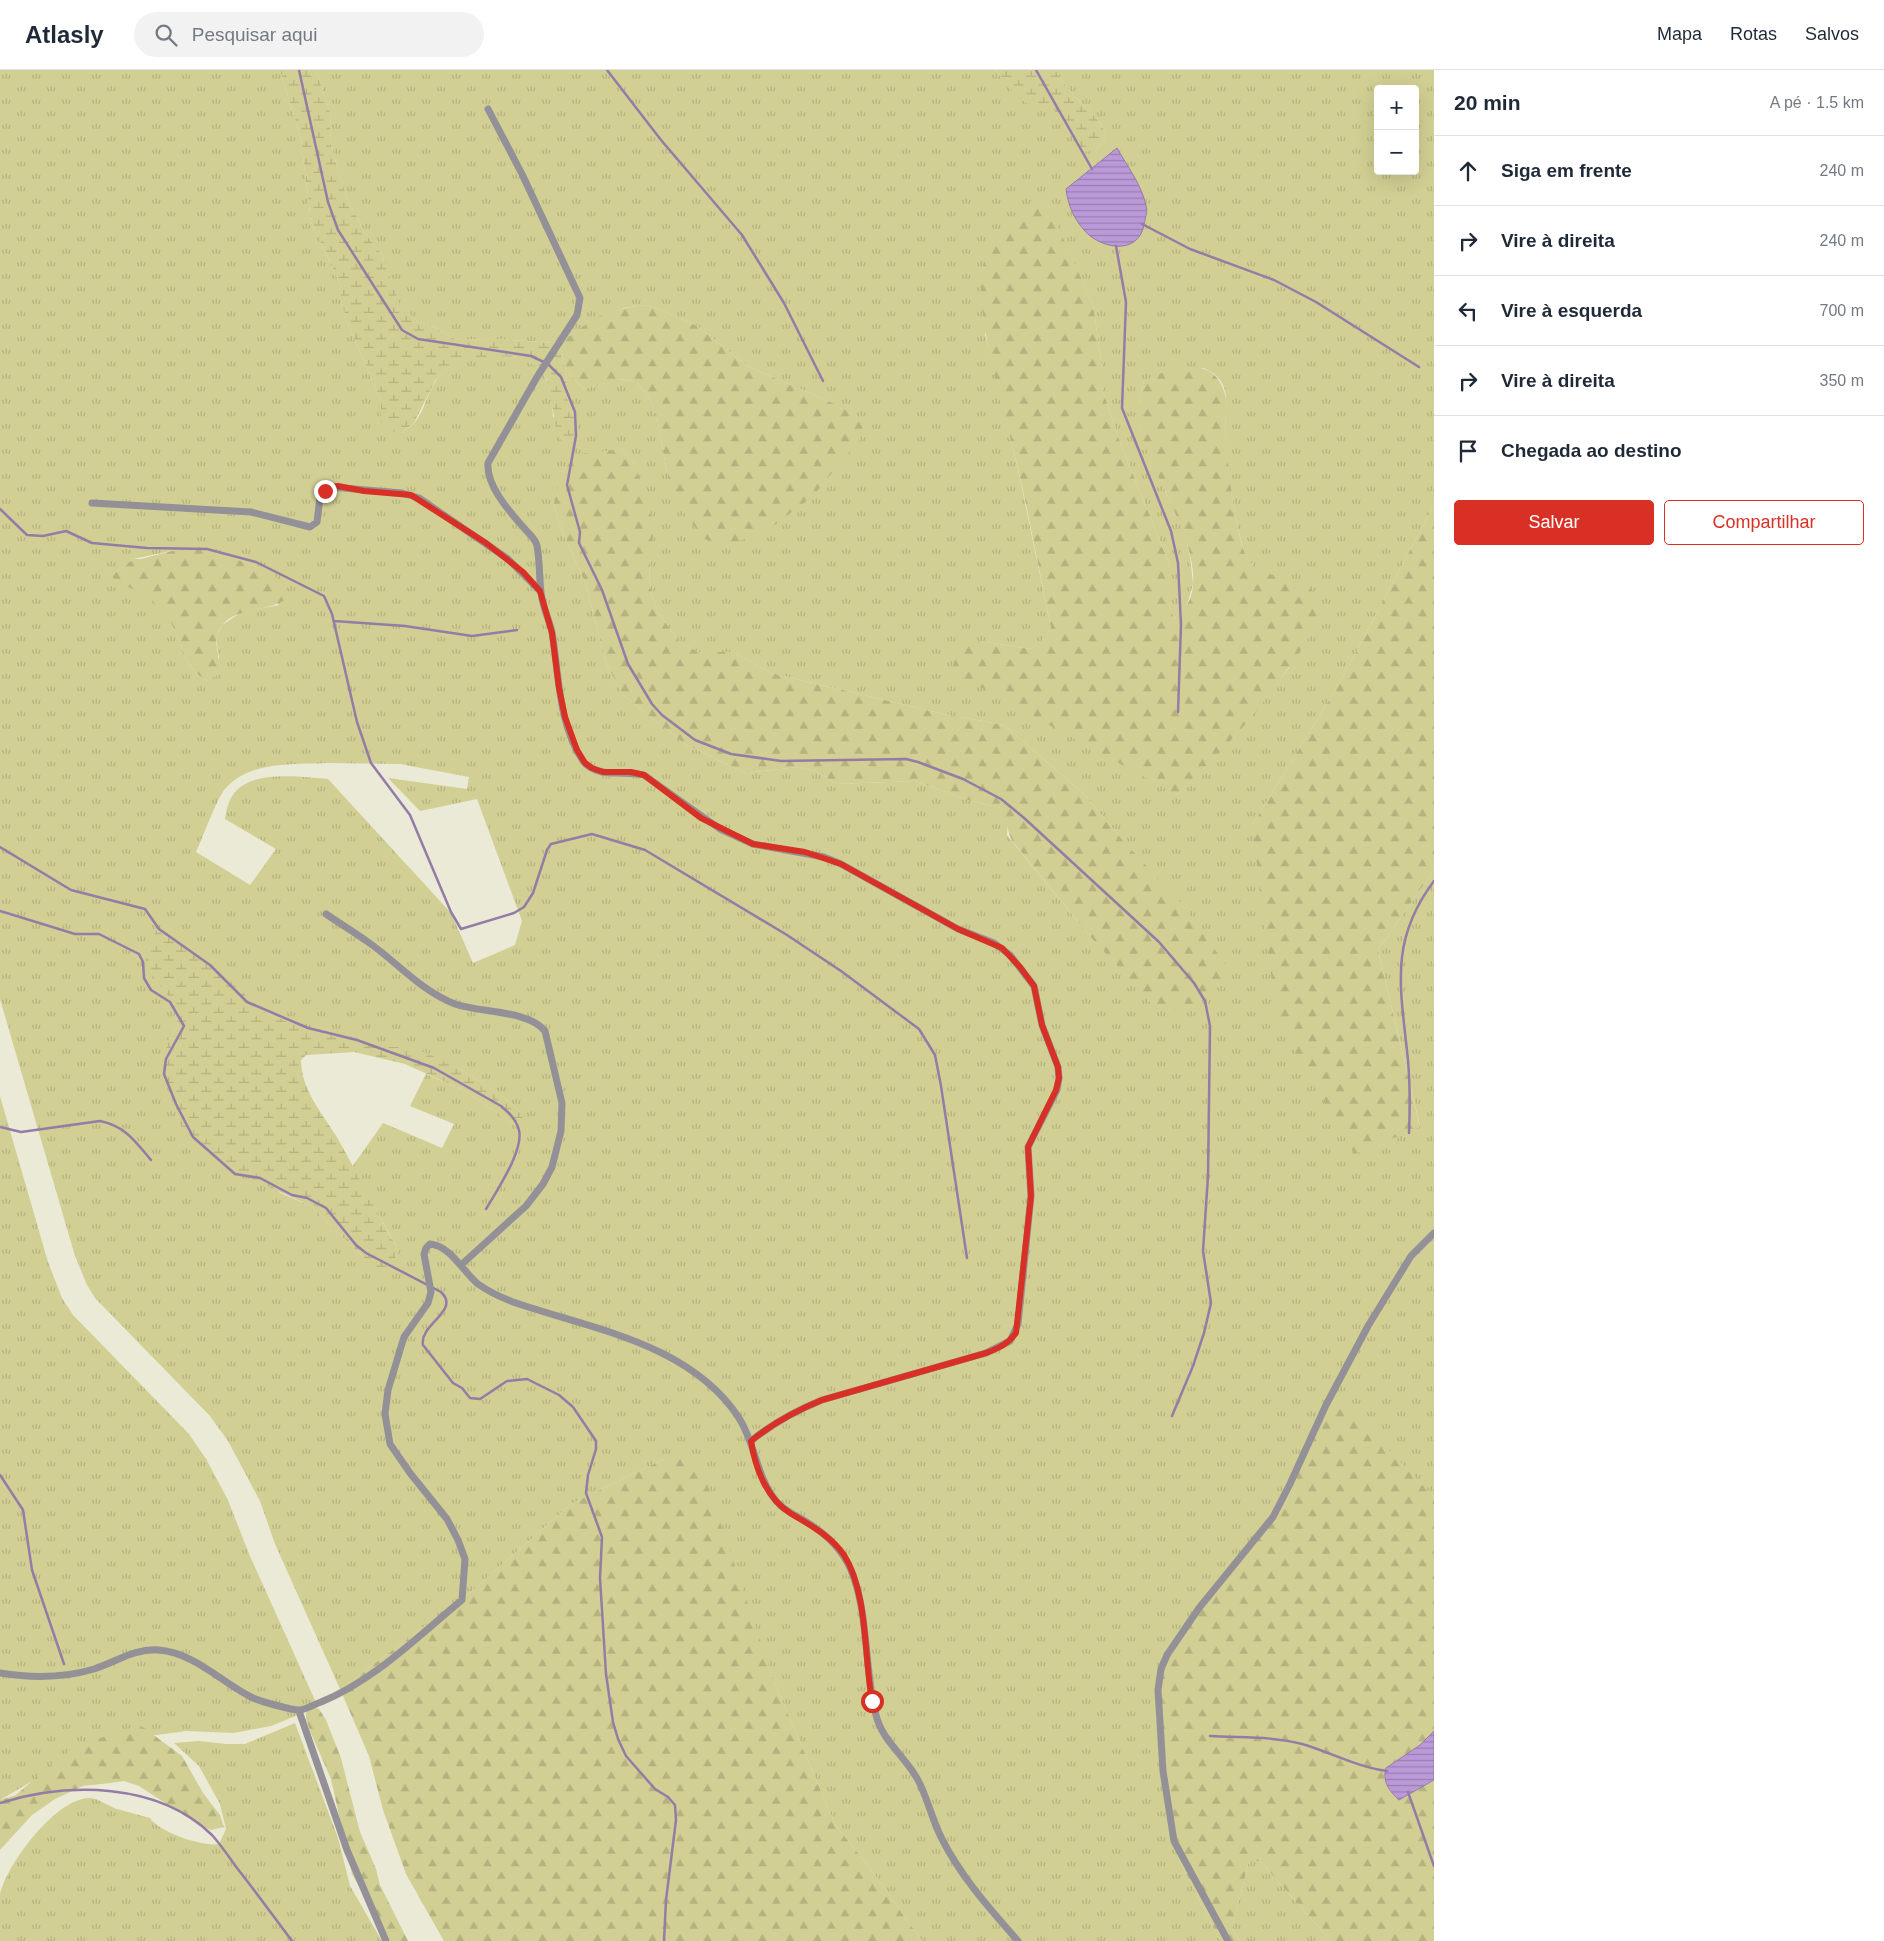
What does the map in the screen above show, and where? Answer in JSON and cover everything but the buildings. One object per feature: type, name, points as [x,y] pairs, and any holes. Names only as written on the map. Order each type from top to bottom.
[{"type":"street","points":[[488,109],[522,174],[580,298],[577,316],[537,377],[488,463],[490,478],[498,493],[536,541],[540,591],[552,633],[559,688],[565,717],[577,750],[585,763],[603,772],[631,772],[644,775],[720,829],[753,844],[805,852],[841,864],[958,929],[1002,948],[1010,955],[1034,986],[1042,1025],[1058,1067],[1059,1078],[1056,1090],[1028,1147],[1031,1196],[1018,1324],[1010,1341],[986,1353],[822,1400],[798,1410],[773,1424],[751,1441]]},
{"type":"street","points":[[92,503],[251,512],[310,527],[317,522],[320,497],[331,487],[411,495],[508,559],[540,591]]},
{"type":"street","points":[[326,914],[368,942],[423,986],[444,999],[477,1010],[525,1017],[540,1025],[545,1031],[562,1103],[561,1131],[552,1167],[544,1184],[526,1206],[461,1265]]},
{"type":"street","points":[[1228,1941],[1182,1859],[1172,1835],[1163,1771],[1158,1690],[1162,1669],[1167,1655],[1199,1608],[1272,1517],[1289,1486],[1326,1405],[1368,1326],[1411,1256],[1434,1232]]},
{"type":"street","points":[[0,1673],[32,1677],[50,1676],[94,1669],[133,1653],[160,1650],[188,1658],[253,1699],[299,1711],[341,1694],[381,1668],[462,1600],[465,1559],[458,1540],[447,1519],[410,1474],[390,1444],[385,1414],[388,1390],[404,1337],[428,1303],[431,1292],[425,1264],[426,1248],[430,1244],[437,1245],[461,1265],[477,1283],[494,1294],[588,1323],[651,1349],[702,1377],[726,1402],[739,1418],[751,1441],[760,1476],[778,1503],[826,1536],[845,1557],[859,1596],[868,1677],[876,1718],[884,1735],[918,1781],[933,1821],[954,1862],[1018,1941]]},
{"type":"street","points":[[299,1711],[347,1850],[386,1941]]},
{"type":"green space","points":[[0,70],[280,70],[301,139],[311,222],[341,286],[341,300],[348,325],[381,400],[381,421],[401,433],[411,426],[420,415],[435,382],[444,371],[453,365],[491,356],[518,358],[538,367],[546,378],[550,390],[553,417],[578,428],[568,402],[566,370],[584,389],[620,379],[636,382],[649,397],[658,423],[668,478],[835,404],[749,367],[697,326],[657,308],[645,305],[624,308],[599,317],[567,338],[553,343],[499,339],[456,340],[436,328],[417,321],[399,305],[381,253],[365,233],[347,198],[330,142],[331,115],[316,70],[995,70],[1021,100],[1048,105],[1059,114],[1066,122],[1079,148],[1093,151],[1106,141],[1103,128],[1096,117],[1071,92],[1055,70],[1434,70],[1434,505],[1339,684],[1253,824],[1420,1126],[1378,950],[1434,870],[1434,1497],[1333,1394],[1284,1507],[1161,1656],[1179,1860],[1220,1941],[922,1941],[866,1863],[836,1826],[775,1684],[664,1459],[571,1504],[470,1593],[340,1689],[275,1544],[260,1501],[228,1441],[210,1416],[95,1298],[87,1285],[75,1256],[0,999]],"holes":[[[1046,203],[1093,304],[1102,368],[1102,388],[1121,445],[1169,563],[1169,603],[1174,619],[1186,609],[1193,584],[1190,556],[1182,524],[1166,493],[1139,427],[1139,404],[1144,381],[1204,368],[1215,375],[1223,385],[1226,397],[1225,441],[1239,532],[1247,558],[1253,566],[1264,573],[1278,578],[1289,668],[1233,738],[1177,795],[980,641],[1031,649],[1044,639],[1051,628],[1018,469],[985,334]],[[621,449],[635,464],[651,561],[649,579],[652,596],[658,612],[680,643],[699,652],[733,652],[771,673],[939,713],[1004,725],[1083,793],[1125,843],[1089,935],[1007,835],[1008,818],[1001,808],[968,800],[915,781],[837,784],[815,771],[799,767],[745,773],[685,744],[623,695],[606,663],[586,585],[558,521],[554,504],[566,467]],[[195,546],[257,567],[279,605],[242,612],[222,625],[216,637],[219,658],[208,681],[199,675],[187,660],[166,613],[141,592],[111,576],[133,559]],[[327,763],[400,764],[469,777],[467,789],[388,778],[420,811],[477,799],[522,921],[515,945],[473,963],[451,913],[328,779],[288,776],[274,777],[247,783],[237,790],[229,802],[225,819],[276,849],[250,885],[196,852],[222,794],[235,780],[247,773],[273,766]],[[172,1001],[253,1004],[265,1013],[322,1034],[356,1038],[376,1047],[408,1047],[460,1069],[505,1098],[520,1112],[522,1130],[465,1091],[426,1074],[410,1106],[454,1124],[442,1148],[383,1123],[352,1167],[399,1251],[367,1261],[311,1206],[280,1193],[168,1041],[178,1026]]]},
{"type":"green space","points":[[280,70],[316,70],[331,115],[330,142],[347,198],[365,233],[381,253],[400,305],[417,321],[436,328],[456,340],[499,339],[553,343],[559,341],[566,370],[568,401],[578,428],[573,440],[564,445],[557,433],[547,379],[538,367],[514,357],[494,356],[467,360],[445,370],[435,381],[414,423],[401,433],[396,433],[381,422],[381,400],[348,325],[341,300],[341,286],[311,222],[301,139]]},
{"type":"green space","points":[[995,70],[1055,70],[1077,99],[1096,117],[1103,128],[1106,141],[1093,151],[1084,152],[1057,113],[1047,107],[1030,104],[1021,100],[1010,90]]},
{"type":"green space","points":[[1040,200],[1046,203],[1051,212],[1093,304],[1102,368],[1102,388],[1121,445],[1169,563],[1169,603],[1174,619],[1189,601],[1193,579],[1190,553],[1145,446],[1138,415],[1144,381],[1156,375],[1181,368],[1193,367],[1204,369],[1214,375],[1221,385],[1226,399],[1225,433],[1233,499],[1240,536],[1248,559],[1256,567],[1267,573],[1302,584],[1312,590],[1318,598],[1320,610],[1315,626],[1284,674],[1220,753],[1177,795],[951,671],[960,645],[980,641],[1031,649],[1044,639],[1051,628],[1018,468],[991,358],[982,299],[982,273],[991,244],[1009,222]]},
{"type":"green space","points":[[645,305],[657,308],[697,326],[749,367],[835,404],[857,416],[863,428],[860,439],[813,496],[764,533],[726,545],[704,539],[679,506],[668,478],[658,423],[649,397],[636,382],[621,379],[584,389],[566,370],[559,341],[570,336],[599,316]]},
{"type":"green space","points":[[621,449],[635,464],[652,520],[653,536],[649,579],[652,596],[658,612],[680,643],[699,652],[733,652],[771,673],[939,713],[1004,725],[1083,793],[1125,843],[1182,904],[1226,965],[1227,973],[1215,990],[1202,1000],[1187,1006],[1158,1011],[1089,935],[1014,843],[1009,834],[1006,818],[1001,808],[968,800],[915,781],[837,784],[815,771],[799,767],[745,773],[685,744],[623,695],[606,663],[586,585],[558,521],[554,504],[555,495],[566,467],[580,454]]},
{"type":"green space","points":[[1434,505],[1434,870],[1378,950],[1420,1127],[1355,1154],[1300,1062],[1277,1016],[1261,906],[1253,824],[1339,684]]},
{"type":"green space","points":[[195,545],[271,574],[281,582],[286,596],[286,599],[278,604],[237,615],[228,619],[221,626],[216,638],[217,675],[208,681],[192,668],[171,621],[159,606],[146,596],[111,576],[133,559],[141,559]]},
{"type":"green space","points":[[161,927],[199,952],[265,1013],[322,1034],[356,1038],[376,1047],[408,1047],[426,1053],[460,1069],[505,1098],[520,1112],[524,1121],[522,1130],[465,1091],[405,1064],[354,1052],[306,1055],[301,1060],[302,1071],[309,1092],[338,1139],[399,1251],[391,1264],[383,1270],[367,1261],[311,1206],[215,1162],[181,1126],[164,1077],[163,1066],[168,1041],[178,1026],[172,1001],[144,965],[156,931]]},
{"type":"green space","points":[[0,1096],[48,1262],[62,1298],[73,1315],[189,1434],[206,1459],[228,1500],[249,1554],[318,1707],[271,1726],[233,1733],[186,1731],[97,1743],[0,1800]]},
{"type":"green space","points":[[1333,1393],[1434,1497],[1434,1731],[1422,1743],[1394,1763],[1384,1776],[1390,1791],[1399,1800],[1434,1780],[1434,1941],[1331,1941],[1260,1861],[1249,1861],[1232,1928],[1240,1941],[1220,1941],[1179,1860],[1156,1734],[1161,1656],[1284,1507]]},
{"type":"green space","points":[[698,1457],[775,1684],[836,1826],[866,1863],[922,1941],[444,1941],[406,1874],[383,1810],[369,1756],[340,1689],[470,1593],[571,1504],[664,1459]]},
{"type":"green space","points":[[306,1705],[319,1709],[326,1720],[341,1758],[360,1832],[376,1869],[380,1885],[408,1941],[390,1941],[352,1874],[331,1779],[310,1731],[306,1718]]},
{"type":"green space","points":[[295,1723],[338,1838],[350,1886],[382,1941],[0,1941],[0,1895],[4,1882],[22,1851],[47,1821],[62,1809],[76,1801],[92,1798],[117,1809],[150,1818],[171,1833],[192,1841],[219,1844],[226,1829],[220,1804],[199,1766],[174,1743],[199,1741],[245,1744]]},
{"type":"green space","points":[[140,1725],[182,1756],[203,1793],[220,1815],[224,1827],[211,1830],[199,1825],[139,1786],[124,1781],[83,1786],[55,1799],[32,1815],[0,1850],[0,1800],[16,1795],[55,1761],[76,1746]]},
{"type":"green space","points":[[1249,1861],[1260,1861],[1331,1941],[1240,1941],[1232,1928]]},
{"type":"shaded area","points":[[1117,148],[1138,183],[1147,210],[1140,235],[1134,242],[1118,246],[1099,242],[1084,230],[1072,211],[1066,189]]},
{"type":"shaded area","points":[[1434,1731],[1434,1780],[1399,1800],[1387,1785],[1385,1777],[1386,1768],[1420,1745]]},
{"type":"waterway","points":[[299,70],[328,202],[338,230],[402,330],[418,339],[531,356],[548,364],[561,377],[575,412],[576,436],[567,485],[580,532],[579,543],[602,590],[628,664],[652,704],[662,715],[695,740],[731,754],[781,761],[906,759],[963,779],[1001,799],[1023,817],[1159,942],[1194,983],[1205,1001],[1210,1026],[1208,1176],[1203,1251],[1211,1303],[1204,1333],[1193,1366],[1172,1416]]},
{"type":"waterway","points":[[607,70],[661,140],[742,235],[784,303],[823,381]]},
{"type":"waterway","points":[[1036,70],[1092,169]]},
{"type":"waterway","points":[[1142,224],[1190,249],[1274,280],[1316,302],[1419,367]]},
{"type":"waterway","points":[[1116,246],[1126,302],[1122,408],[1171,531],[1178,563],[1181,625],[1178,712]]},
{"type":"waterway","points":[[0,509],[27,535],[43,536],[66,531],[92,543],[147,548],[207,549],[256,562],[324,596],[332,614],[357,722],[371,763],[410,815],[451,912],[461,929],[514,913],[524,907],[533,893],[547,850],[551,844],[592,834],[645,850],[787,935],[841,971],[919,1029],[935,1055],[967,1258]]},
{"type":"waterway","points":[[334,621],[405,626],[472,636],[517,630]]},
{"type":"waterway","points":[[0,847],[71,890],[145,909],[159,929],[210,965],[247,1002],[308,1028],[357,1040],[434,1068],[501,1106],[517,1124],[520,1135],[509,1169],[486,1209]]},
{"type":"waterway","points":[[1409,1133],[1409,1078],[1401,989],[1401,967],[1410,925],[1419,903],[1434,881]]},
{"type":"waterway","points":[[0,911],[75,934],[99,934],[139,954],[143,962],[144,978],[151,990],[170,1002],[184,1026],[166,1059],[164,1074],[176,1104],[193,1137],[235,1174],[260,1178],[292,1195],[307,1198],[326,1208],[356,1245],[366,1253],[441,1292],[446,1299],[446,1305],[443,1312],[423,1337],[423,1345],[453,1383],[462,1388],[470,1398],[480,1399],[507,1381],[527,1379],[559,1395],[573,1407],[596,1441],[596,1449],[588,1475],[586,1493],[602,1537],[600,1578],[606,1674],[613,1722],[626,1756],[655,1789],[668,1797],[675,1805],[676,1820],[666,1900],[664,1941]]},
{"type":"waterway","points":[[0,1127],[21,1132],[100,1121],[109,1123],[129,1135],[151,1160]]},
{"type":"waterway","points":[[0,1475],[23,1510],[32,1570],[64,1664]]},
{"type":"waterway","points":[[1210,1736],[1268,1738],[1291,1741],[1354,1763],[1387,1771]]},
{"type":"waterway","points":[[0,1803],[26,1796],[83,1790],[111,1791],[139,1796],[166,1805],[190,1818],[212,1835],[292,1941]]},
{"type":"waterway","points":[[1408,1792],[1434,1866]]},
{"type":"route","points":[[325,491],[331,487],[338,486],[364,491],[402,493],[419,498],[486,543],[523,572],[540,591],[552,633],[565,717],[577,750],[585,763],[592,768],[603,772],[631,772],[644,775],[701,818],[753,844],[772,849],[805,852],[841,864],[958,929],[1002,948],[1010,955],[1034,986],[1042,1025],[1058,1067],[1059,1078],[1056,1090],[1032,1135],[1028,1147],[1031,1196],[1016,1333],[1010,1341],[1000,1348],[986,1353],[822,1400],[785,1416],[751,1441],[760,1476],[778,1503],[788,1512],[826,1536],[845,1557],[859,1596],[872,1701]]}]
